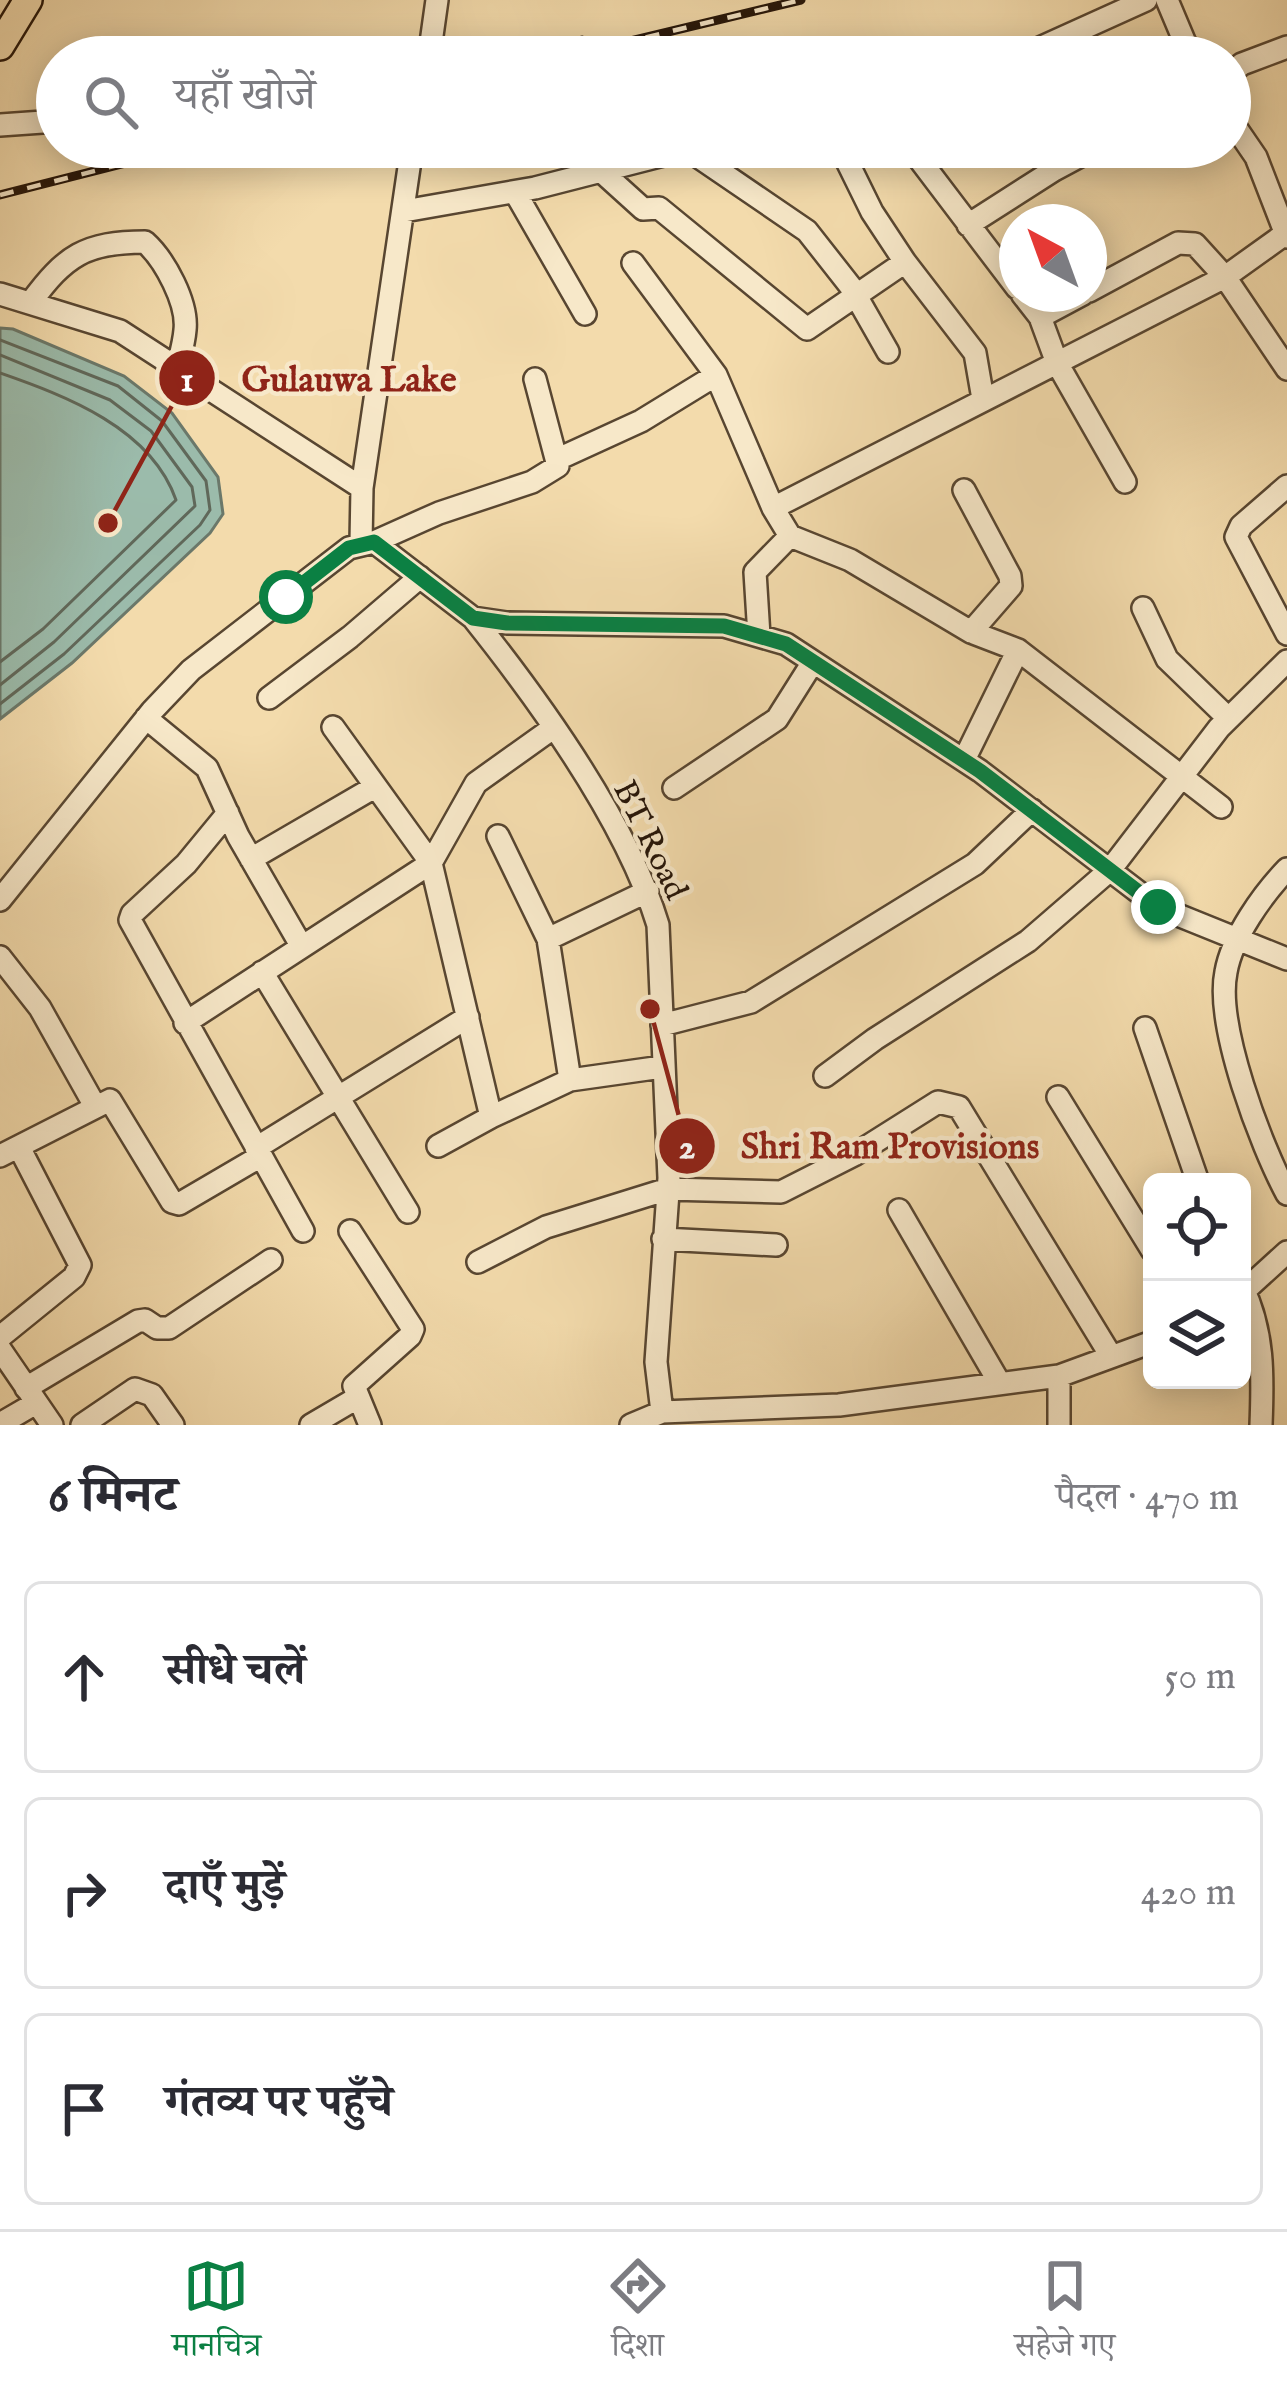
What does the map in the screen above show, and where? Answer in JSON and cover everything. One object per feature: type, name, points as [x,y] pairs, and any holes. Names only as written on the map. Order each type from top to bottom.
[{"type":"main road","points":[[0,46],[28,0]]},
{"type":"street","points":[[432,36],[436,0]]},
{"type":"street","points":[[1066,36],[1146,0]]},
{"type":"street","points":[[1167,0],[1182,36]]},
{"type":"street","points":[[1251,61],[1287,47]]},
{"type":"street","points":[[0,125],[36,122]]},
{"type":"street","points":[[773,508],[1225,278],[1286,235],[1251,150]]},
{"type":"street","points":[[368,542],[362,488],[409,168]]},
{"type":"street","points":[[404,212],[613,168]]},
{"type":"street","points":[[719,168],[807,231],[856,295],[887,352]]},
{"type":"street","points":[[850,168],[905,262],[975,353],[983,399]]},
{"type":"street","points":[[926,168],[999,265]]},
{"type":"street","points":[[968,225],[1058,168]]},
{"type":"street","points":[[601,171],[643,209],[658,208],[807,329],[905,262]]},
{"type":"street","points":[[515,192],[585,314]]},
{"type":"street","points":[[31,302],[56,267],[72,255],[145,242],[183,308],[186,326],[177,368]]},
{"type":"street","points":[[1107,282],[1187,242],[1195,244],[1225,278],[1287,369]]},
{"type":"street","points":[[633,263],[716,375],[773,508],[790,536],[850,560],[971,632],[1018,650],[1221,807]]},
{"type":"street","points":[[0,294],[120,332],[362,488]]},
{"type":"street","points":[[1036,312],[1057,363],[1125,482]]},
{"type":"street","points":[[1040,317],[1049,312]]},
{"type":"street","points":[[558,459],[641,421],[716,375]]},
{"type":"street","points":[[0,900],[146,718],[191,670],[349,548],[532,482],[558,466],[535,379]]},
{"type":"street","points":[[1287,487],[1240,526],[1236,537],[1287,634]]},
{"type":"street","points":[[964,490],[1011,586],[971,632]]},
{"type":"street","points":[[759,636],[755,572],[790,536]]},
{"type":"street","name":"BT Road","points":[[368,542],[473,618],[524,682],[618,831],[648,891],[658,926],[668,1189],[656,1362],[662,1412]]},
{"type":"street","points":[[269,698],[350,638],[420,577]]},
{"type":"street","points":[[1143,608],[1167,659],[1228,718]]},
{"type":"street","points":[[473,618],[507,623],[724,626],[786,644],[964,760],[1158,907],[1287,958]]},
{"type":"street","points":[[964,760],[1018,650]]},
{"type":"street","points":[[825,1076],[874,1039],[1028,941],[1110,870],[1228,718],[1287,661]]},
{"type":"street","points":[[674,788],[777,719],[813,662]]},
{"type":"street","points":[[146,718],[207,768],[251,859],[302,946]]},
{"type":"street","points":[[333,727],[431,863],[491,1117]]},
{"type":"street","points":[[184,1022],[431,863],[476,783],[553,728]]},
{"type":"street","points":[[251,859],[373,788]]},
{"type":"street","points":[[662,1024],[752,1002],[975,864],[1032,811]]},
{"type":"street","points":[[228,813],[186,864],[130,917],[303,1231]]},
{"type":"street","points":[[497,836],[548,939],[570,1080]]},
{"type":"street","points":[[1287,869],[1240,939],[1225,975],[1226,1015],[1256,1126],[1287,1194]]},
{"type":"street","points":[[548,939],[648,891]]},
{"type":"street","points":[[0,957],[40,1008],[95,1106]]},
{"type":"street","points":[[262,972],[408,1212]]},
{"type":"street","points":[[0,1336],[74,1277],[80,1265],[10,1152],[105,1100],[114,1103],[166,1197],[179,1204],[468,1017]]},
{"type":"street","points":[[1145,1028],[1195,1173]]},
{"type":"street","points":[[438,1146],[570,1080],[662,1066]]},
{"type":"street","points":[[1058,1097],[1143,1235]]},
{"type":"street","points":[[478,1262],[526,1234],[668,1189],[782,1192],[854,1155],[938,1102],[950,1102],[959,1107],[1111,1356]]},
{"type":"street","points":[[899,1210],[999,1382]]},
{"type":"street","points":[[350,1231],[412,1329],[399,1347],[357,1379],[354,1386],[370,1425]]},
{"type":"street","points":[[663,1239],[776,1245]]},
{"type":"street","points":[[1251,1283],[1287,1252]]},
{"type":"street","points":[[0,1424],[31,1395],[138,1321],[169,1328],[271,1260]]},
{"type":"street","points":[[1251,1307],[1261,1346],[1261,1425]]},
{"type":"street","points":[[631,1425],[662,1412],[812,1416],[999,1382],[1059,1376],[1143,1345]]},
{"type":"street","points":[[0,1349],[52,1425]]},
{"type":"street","points":[[1058,1425],[1059,1376]]},
{"type":"street","points":[[82,1425],[136,1389],[152,1395],[173,1425]]},
{"type":"street","points":[[311,1425],[358,1398]]},
{"type":"water","points":[[0,328],[13,329],[124,376],[172,413],[218,477],[223,514],[210,533],[72,663],[0,719]]},
{"type":"railway","points":[[651,36],[801,0]]},
{"type":"railway","points":[[0,195],[106,168]]},
{"type":"place","name":"Gulauwa Lake","points":[[108,523]]},
{"type":"place","name":"Shri Ram Provisions","points":[[650,1009]]},
{"type":"route","points":[[286,597],[349,548],[374,542],[473,618],[507,623],[724,626],[786,644],[980,771],[1158,907]]}]
